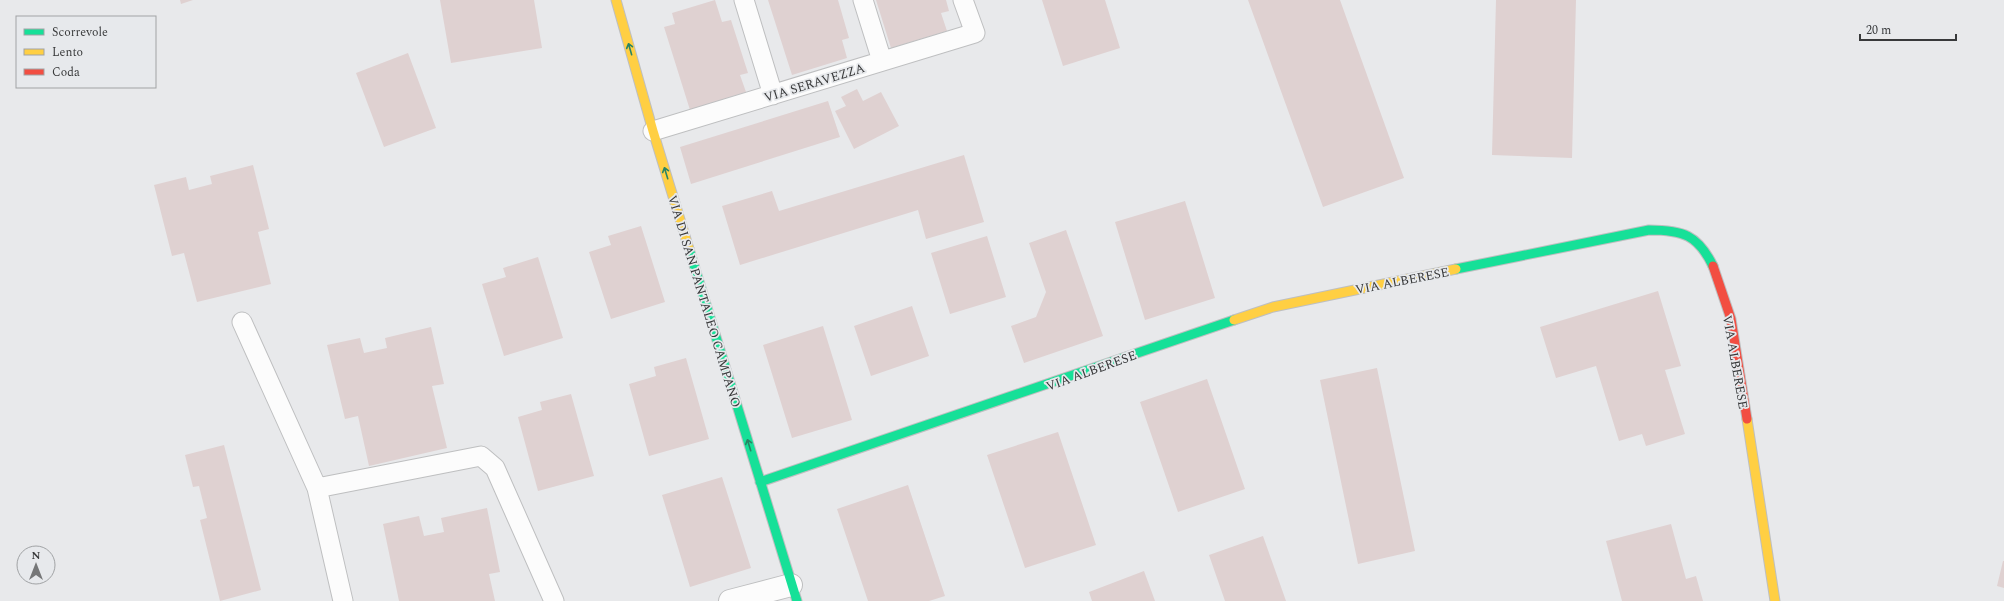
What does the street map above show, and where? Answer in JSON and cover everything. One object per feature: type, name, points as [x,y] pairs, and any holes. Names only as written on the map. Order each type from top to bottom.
[{"type":"street","name":"VIA DI SAN PANTALEO CAMPANO","points":[[620,1],[653,131],[794,593]]},
{"type":"street","name":"VIA ALBERESE","points":[[760,482],[1027,393],[1273,307],[1641,232],[1667,230],[1680,232],[1693,238],[1705,250],[1714,268],[1731,320],[1775,601]]},
{"type":"street","points":[[730,601],[794,593]]},
{"type":"lane","points":[[744,0],[773,95]]},
{"type":"lane","points":[[863,0],[882,62]]},
{"type":"lane","name":"VIA SERAVEZZA","points":[[653,131],[975,33],[963,0]]},
{"type":"lane","points":[[242,322],[317,488],[343,601]]},
{"type":"lane","points":[[317,488],[481,456],[495,468],[554,601]]},
{"type":"building","points":[[180,0],[193,0],[181,4]]},
{"type":"building","points":[[440,0],[534,0],[542,48],[451,63]]},
{"type":"building","points":[[715,0],[722,22],[731,20],[748,73],[740,75],[746,92],[690,110],[664,27],[675,24],[672,13]]},
{"type":"building","points":[[768,0],[838,0],[849,38],[842,40],[847,58],[792,75]]},
{"type":"building","points":[[876,0],[946,0],[949,11],[941,13],[947,31],[891,48]]},
{"type":"building","points":[[1042,0],[1105,0],[1120,48],[1063,66]]},
{"type":"building","points":[[1248,0],[1340,0],[1404,178],[1323,207]]},
{"type":"building","points":[[1496,0],[1576,0],[1572,158],[1492,155]]},
{"type":"building","points":[[408,53],[436,128],[384,147],[356,73]]},
{"type":"building","points":[[857,89],[863,101],[881,92],[899,126],[854,149],[835,111],[846,106],[841,97]]},
{"type":"building","points":[[828,101],[840,137],[691,184],[680,147]]},
{"type":"building","points":[[964,155],[984,222],[926,239],[918,210],[740,265],[722,206],[772,191],[779,211]]},
{"type":"building","points":[[253,165],[269,229],[258,232],[271,284],[197,302],[184,253],[172,256],[154,185],[186,177],[189,190],[212,184],[210,176]]},
{"type":"building","points":[[1185,201],[1215,298],[1145,320],[1115,222]]},
{"type":"building","points":[[641,226],[665,302],[611,319],[589,252],[611,245],[608,236]]},
{"type":"building","points":[[1066,230],[1103,336],[1024,363],[1011,326],[1036,317],[1046,292],[1029,243]]},
{"type":"building","points":[[987,236],[1006,297],[950,314],[931,253]]},
{"type":"building","points":[[538,257],[563,338],[504,356],[482,284],[506,277],[503,268]]},
{"type":"building","points":[[1658,291],[1681,366],[1665,370],[1685,434],[1646,446],[1642,434],[1619,441],[1596,366],[1556,378],[1540,327]]},
{"type":"building","points":[[912,306],[929,356],[871,376],[854,326]]},
{"type":"building","points":[[823,326],[852,420],[792,438],[763,345]]},
{"type":"building","points":[[431,327],[444,384],[432,386],[447,448],[369,466],[358,416],[345,419],[327,345],[360,338],[364,353],[387,348],[385,338]]},
{"type":"building","points":[[686,358],[709,439],[649,456],[629,384],[656,376],[654,367]]},
{"type":"building","points":[[1377,368],[1415,551],[1358,564],[1320,380]]},
{"type":"building","points":[[1207,379],[1245,489],[1178,512],[1140,402]]},
{"type":"building","points":[[571,394],[594,476],[538,491],[518,417],[542,410],[540,402]]},
{"type":"building","points":[[1058,432],[1096,545],[1025,568],[987,455]]},
{"type":"building","points":[[224,445],[261,590],[220,601],[200,520],[207,518],[199,486],[193,487],[185,455]]},
{"type":"building","points":[[722,477],[751,568],[690,587],[662,495]]},
{"type":"building","points":[[908,485],[945,596],[929,601],[868,601],[837,509]]},
{"type":"building","points":[[487,508],[500,572],[489,574],[495,601],[399,601],[383,524],[419,516],[424,536],[444,532],[441,518]]},
{"type":"building","points":[[1671,524],[1686,579],[1696,576],[1703,601],[1622,601],[1606,541]]},
{"type":"building","points":[[1263,536],[1286,601],[1225,601],[1209,555]]},
{"type":"building","points":[[2004,561],[2004,588],[1997,586]]},
{"type":"building","points":[[1144,571],[1155,601],[1092,601],[1089,592]]},
{"type":"traffic: fast","points":[[1456,269],[1649,230],[1671,231],[1688,236],[1701,247],[1713,266]]},
{"type":"traffic: fast","points":[[689,249],[797,601]]},
{"type":"traffic: fast","points":[[760,482],[1234,320]]},
{"type":"traffic: slow","points":[[616,0],[653,131],[689,249]]},
{"type":"traffic: slow","points":[[1234,320],[1273,307],[1456,269]]},
{"type":"traffic: slow","points":[[1747,419],[1775,601]]},
{"type":"traffic: jam","points":[[1713,266],[1731,319],[1747,419]]}]
